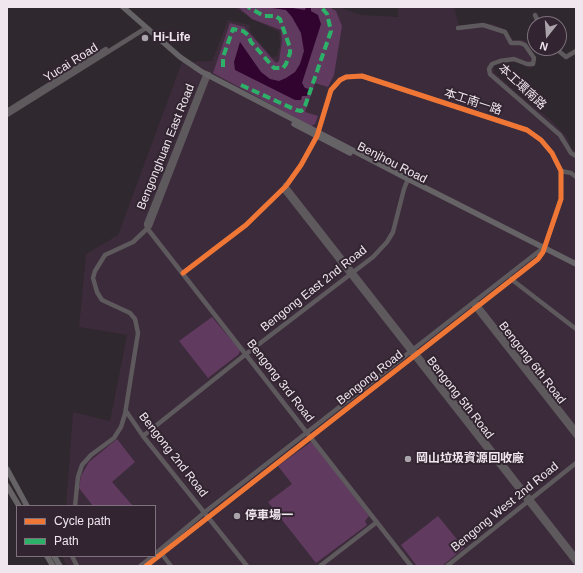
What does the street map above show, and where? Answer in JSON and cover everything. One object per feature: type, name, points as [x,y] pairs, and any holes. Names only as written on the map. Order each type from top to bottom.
[{"type":"main road","name":"Benjhou Road","points":[[123,7],[180,57],[206,75],[316,134],[576,268]]},
{"type":"main road","name":"Benjhou Road","points":[[542,250],[576,264]]},
{"type":"main road","points":[[7,469],[26,505]]},
{"type":"main road","points":[[7,486],[18,505]]},
{"type":"main road","points":[[48,557],[53,566]]},
{"type":"main road","points":[[55,557],[60,566]]},
{"type":"street","name":"本工環南路","points":[[458,28],[483,25],[504,32],[511,43],[520,43],[525,45],[534,58],[533,64],[527,64],[514,59],[500,61],[492,64],[489,69],[490,74],[560,135],[571,153],[576,156]]},
{"type":"street","name":"Yucai Road","points":[[7,111],[145,27]]},
{"type":"street","name":"Yucai Road","points":[[7,115],[145,27]]},
{"type":"street","points":[[565,56],[566,57],[576,51]]},
{"type":"street","name":"Bengonghuan East Road","points":[[75,505],[78,477],[82,465],[91,455],[118,433],[126,411],[138,333],[137,327],[130,313],[102,300],[94,287],[93,278],[98,264],[105,255],[133,242],[147,228],[146,224],[206,75]]},
{"type":"street","name":"本工南一路","points":[[183,273],[246,225],[284,186],[299,164],[316,134],[331,90],[335,84],[346,77],[362,76],[527,130],[541,140],[549,149],[561,171],[561,199],[542,250]]},
{"type":"street","points":[[561,171],[570,173],[576,177]]},
{"type":"street","name":"Bengong East 2nd Road","points":[[144,436],[246,354],[373,257],[387,242],[393,232],[407,181]]},
{"type":"street","name":"Bengong 5th Road","points":[[284,186],[576,557]]},
{"type":"street","name":"Bengong 3rd Road","points":[[147,228],[411,566]]},
{"type":"street","name":"Bengong Road","points":[[157,554],[208,517],[475,304],[508,275],[542,250]]},
{"type":"street","name":"Bengong Road","points":[[475,304],[512,280],[538,259],[542,250]]},
{"type":"street","points":[[508,275],[512,280],[576,329]]},
{"type":"street","name":"Bengong 6th Road","points":[[475,304],[576,430]]},
{"type":"street","name":"Bengong 6th Road","points":[[475,304],[576,436]]},
{"type":"street","name":"Bengong 2nd Road","points":[[126,411],[208,517]]},
{"type":"street","name":"Bengong Road","points":[[157,554],[205,512],[310,435]]},
{"type":"street","name":"Bengong West 2nd Road","points":[[447,566],[576,464]]},
{"type":"street","name":"Bengong 5th Road","points":[[530,500],[575,564]]},
{"type":"street","points":[[208,517],[247,566]]},
{"type":"street","points":[[320,566],[378,522]]},
{"type":"street","points":[[157,554],[171,566]]},
{"type":"street","points":[[72,557],[77,566]]},
{"type":"street","points":[[140,566],[153,557]]},
{"type":"street","points":[[146,566],[154,557]]},
{"type":"shaded area","points":[[234,7],[339,7],[361,15],[398,17],[398,7],[454,7],[459,26],[481,23],[492,24],[505,29],[513,40],[525,40],[527,43],[527,56],[535,56],[536,58],[534,66],[530,69],[522,63],[510,62],[494,65],[494,72],[517,93],[551,120],[567,137],[572,150],[576,151],[576,566],[67,566],[62,557],[156,557],[156,505],[66,505],[73,412],[110,421],[127,335],[79,327],[86,254],[118,235],[182,62],[212,61],[228,20],[250,25],[249,30],[272,57],[277,56],[280,44],[279,32],[252,19]]},
{"type":"shaded area","points":[[238,7],[329,7],[336,11],[342,26],[334,75],[328,87],[315,83],[305,112],[318,116],[315,124],[311,126],[213,73],[230,23],[244,27],[276,63],[279,61],[282,41],[281,30],[252,19]]},
{"type":"shaded area","points":[[266,7],[286,7],[305,10],[306,7],[311,7],[311,11],[318,15],[321,24],[302,83],[305,88],[309,89],[307,96],[302,96],[301,100],[295,100],[235,70],[234,62],[240,42],[261,72],[270,79],[279,81],[286,78],[295,72],[300,64],[304,51],[301,33],[292,17],[286,10]]},
{"type":"shaded area","points":[[212,317],[240,350],[239,354],[208,378],[179,341]]},
{"type":"shaded area","points":[[117,439],[135,462],[112,482],[132,505],[92,505],[79,488],[81,476],[89,462]]},
{"type":"shaded area","points":[[311,442],[369,516],[365,521],[367,525],[316,563],[268,502],[292,484],[278,466]]},
{"type":"shaded area","points":[[438,516],[464,548],[442,566],[417,566],[401,545]]},
{"type":"marked path","points":[[223,67],[223,57],[233,29],[243,31],[248,35],[251,42],[274,68],[283,68],[286,64],[290,53],[290,48],[280,19],[275,16],[264,16],[248,7]]},
{"type":"marked path","points":[[241,85],[296,110],[301,111],[304,109],[331,31],[327,14],[321,7]]},
{"type":"cycle path","points":[[146,566],[538,259],[543,252],[561,199],[561,171],[552,153],[541,140],[527,130],[362,76],[346,77],[340,80],[331,90],[317,136],[301,165],[286,186],[246,225],[183,273]]},
{"type":"place","name":"Hi-Life","points":[[145,38]]},
{"type":"place","name":"岡山垃圾資源回收廠","points":[[408,459]]},
{"type":"place","name":"停車場一","points":[[237,516]]}]
